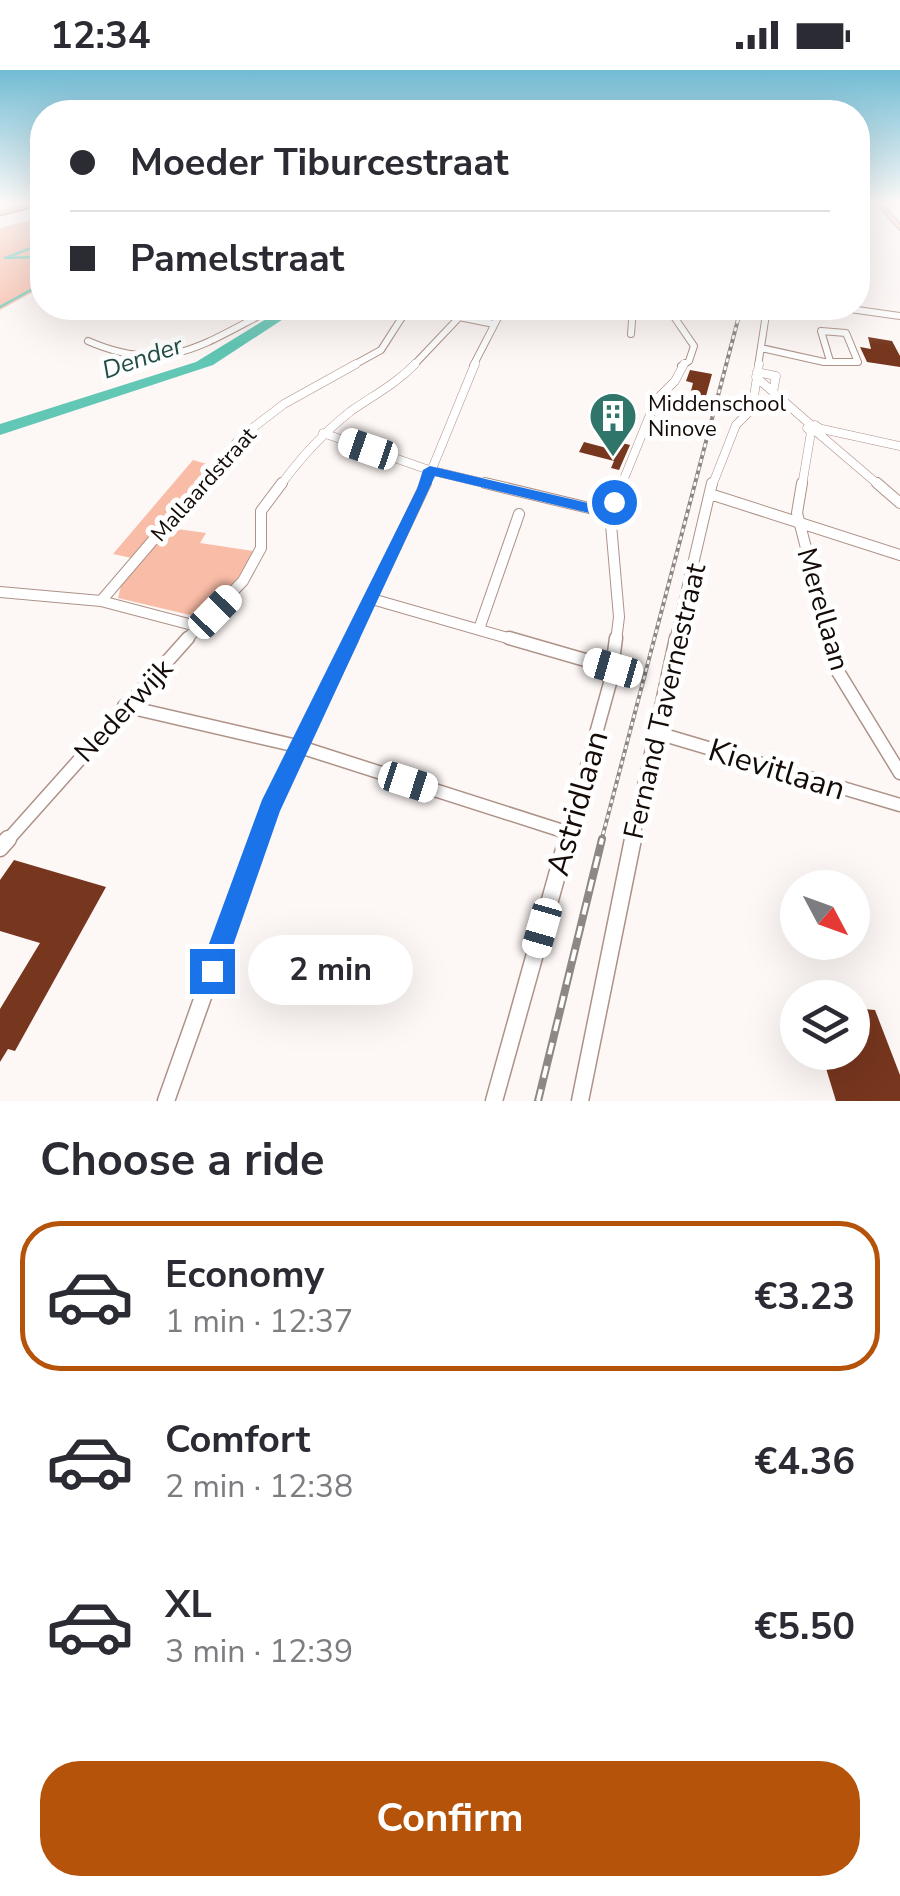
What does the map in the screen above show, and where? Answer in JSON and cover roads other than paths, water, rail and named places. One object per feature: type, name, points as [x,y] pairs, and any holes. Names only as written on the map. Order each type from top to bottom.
[{"type":"street","points":[[870,312],[900,316]]},
{"type":"street","points":[[88,341],[125,356],[162,360],[248,320]]},
{"type":"street","name":"Mallaardstraat","points":[[100,601],[242,436],[284,404],[381,350],[400,320]]},
{"type":"street","name":"Nederwijk","points":[[0,848],[255,564],[262,548],[261,511],[324,433],[396,386],[457,320]]},
{"type":"street","points":[[166,1101],[270,808],[297,746],[372,600],[464,384],[496,320]]},
{"type":"street","points":[[631,334],[633,320]]},
{"type":"street","name":"Astridlaan","points":[[494,1101],[613,668],[618,616],[610,513],[656,400],[689,361],[694,343],[677,320]]},
{"type":"street","name":"Fernand Tavernestraat","points":[[580,1101],[654,732],[710,494],[736,425],[752,409],[764,320]]},
{"type":"street","points":[[760,348],[830,361],[857,363],[848,335],[825,329],[821,333],[830,361]]},
{"type":"street","points":[[756,374],[900,503]]},
{"type":"street","points":[[816,430],[900,446]]},
{"type":"street","name":"Merellaan","points":[[816,430],[797,513],[837,670],[900,773]]},
{"type":"street","points":[[324,433],[430,470],[610,513]]},
{"type":"street","points":[[710,494],[900,554]]},
{"type":"street","points":[[479,629],[519,514]]},
{"type":"street","points":[[0,592],[100,601],[200,627]]},
{"type":"street","points":[[372,600],[613,668]]},
{"type":"street","points":[[124,706],[297,746],[569,833]]},
{"type":"street","name":"Kievitlaan","points":[[654,732],[900,805]]},
{"type":"waterway","points":[[26,250],[5,258],[30,257]]},
{"type":"waterway","points":[[0,307],[30,291]]},
{"type":"railway","points":[[601,842],[738,320]]},
{"type":"railway","points":[[538,1101],[602,839]]},
{"type":"place","name":"Middenschool Ninove","points":[[613,458]]},
{"type":"water label","name":"Dender","points":[[142,357]]}]
